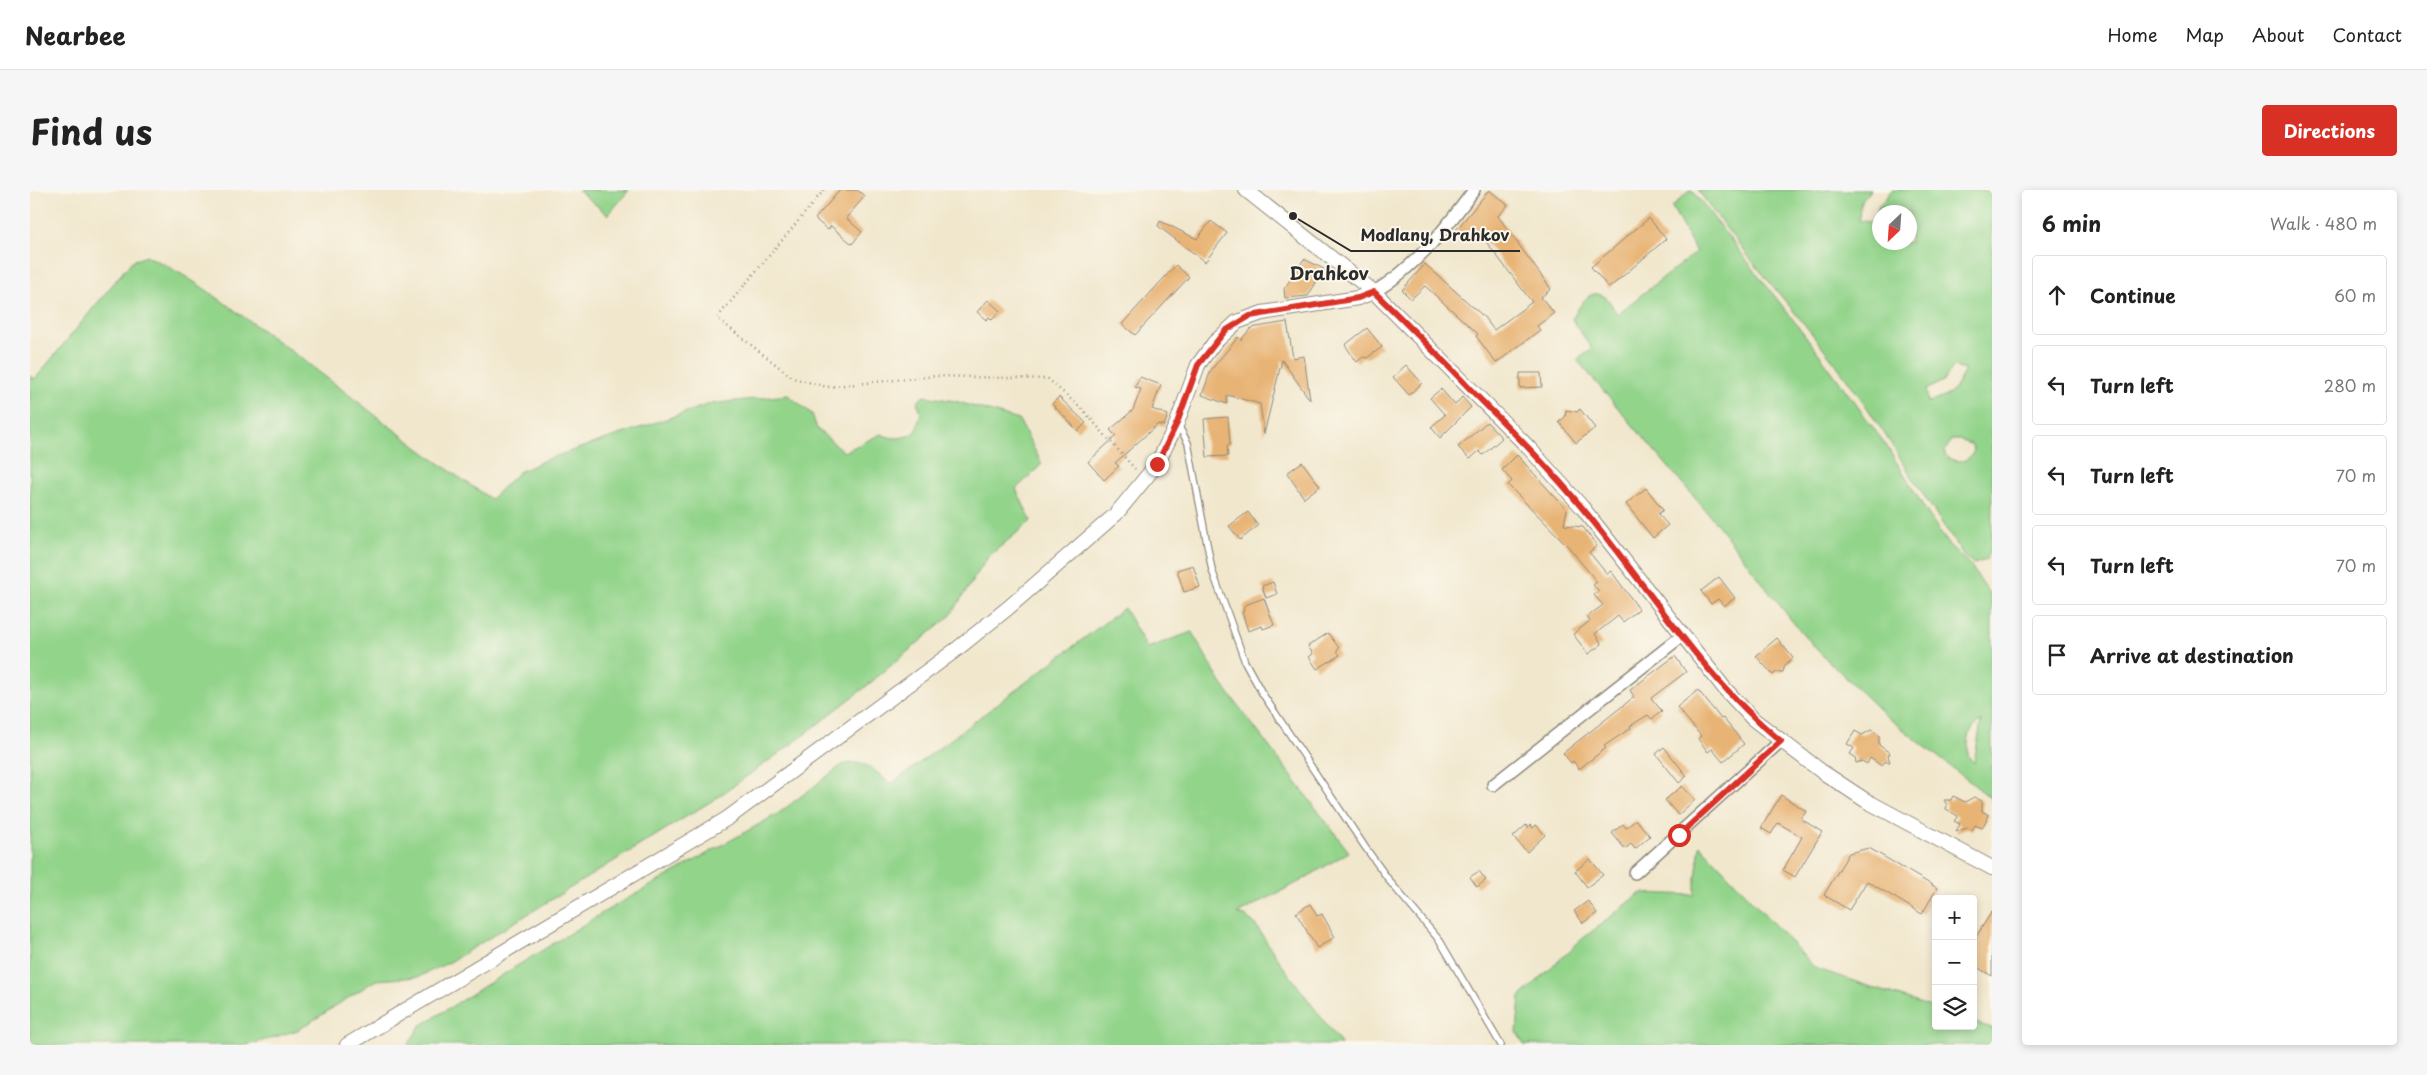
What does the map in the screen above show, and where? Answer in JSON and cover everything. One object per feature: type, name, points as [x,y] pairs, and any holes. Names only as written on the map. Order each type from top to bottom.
[{"type":"street","points":[[1246,190],[1374,292],[1529,448],[1569,492],[1629,564],[1725,689],[1754,719],[1821,772],[1865,800],[1992,868]]},
{"type":"street","points":[[347,1045],[712,828],[757,797],[950,654],[1008,608],[1116,514],[1166,450],[1198,365],[1214,343],[1237,322],[1262,313],[1358,298],[1374,292],[1391,282],[1420,255],[1474,190]]},
{"type":"street","points":[[1493,785],[1683,635]]},
{"type":"street","points":[[1635,873],[1781,741]]},
{"type":"lane","points":[[1177,423],[1188,444],[1212,570],[1245,662],[1262,694],[1365,847],[1391,883],[1440,940],[1501,1045]]},
{"type":"path","points":[[824,190],[717,318],[793,378],[827,387],[935,376],[1048,379],[1082,410],[1144,479]]},
{"type":"green space","points":[[578,190],[629,190],[608,215]]},
{"type":"green space","points":[[1692,190],[1805,335],[1886,445],[1949,545],[1970,565],[1992,598],[1992,799],[1886,716],[1818,651],[1792,621],[1718,525],[1577,360],[1592,349],[1572,319],[1585,299],[1594,294],[1599,294],[1607,298],[1617,314],[1696,252],[1672,207]],"holes":[[[1981,722],[1974,763],[1968,756],[1968,741],[1970,733]]]},
{"type":"green space","points":[[1698,190],[1870,190],[1860,203],[1859,220],[1869,222],[1872,219],[1872,250],[1917,250],[1917,205],[1880,205],[1892,190],[1992,190],[1992,547],[1986,560],[1974,564],[1965,557],[1850,383]],"holes":[[[1954,367],[1965,370],[1958,383],[1947,395],[1928,402],[1926,390],[1943,381]],[[1951,440],[1959,440],[1971,444],[1974,450],[1969,458],[1957,461],[1945,455]]]},
{"type":"green space","points":[[147,256],[175,270],[214,295],[282,344],[430,457],[491,499],[519,472],[545,460],[710,404],[788,395],[812,414],[817,429],[844,452],[881,434],[899,438],[916,432],[921,412],[917,402],[924,396],[955,401],[1019,420],[1042,464],[1016,489],[1031,521],[988,557],[950,616],[863,689],[792,744],[715,799],[450,962],[418,977],[376,980],[298,1030],[248,1045],[30,1045],[30,376],[35,379],[132,261]]},
{"type":"green space","points":[[1124,608],[1147,648],[1192,632],[1221,683],[1349,852],[1299,882],[1237,914],[1245,916],[1254,923],[1282,965],[1342,1045],[408,1045],[420,1026],[604,912],[779,813],[842,765],[850,763],[863,764],[889,783],[893,783]]},
{"type":"green space","points":[[1700,845],[1815,968],[1932,1008],[1932,1030],[1977,1030],[1977,1023],[1992,1028],[1992,1045],[1524,1045],[1517,1032],[1520,997],[1581,940],[1641,893],[1694,895]]},
{"type":"building","points":[[840,190],[857,190],[865,196],[846,218],[862,232],[852,244],[831,226],[828,230],[815,219]]},
{"type":"building","points":[[1489,190],[1508,205],[1498,216],[1551,289],[1541,297],[1554,313],[1537,326],[1540,330],[1496,363],[1476,336],[1478,334],[1425,286],[1411,299],[1402,290],[1425,264],[1483,316],[1494,330],[1532,302],[1478,231],[1467,241],[1456,230]]},
{"type":"building","points":[[1649,218],[1666,239],[1609,288],[1591,267]]},
{"type":"building","points":[[1160,221],[1197,239],[1211,221],[1227,233],[1205,262],[1158,226]]},
{"type":"building","points":[[1304,259],[1324,269],[1308,296],[1285,298],[1284,289]]},
{"type":"building","points":[[1176,265],[1189,277],[1135,335],[1122,324]]},
{"type":"building","points":[[988,300],[1000,311],[992,320],[989,317],[986,320],[977,312]]},
{"type":"building","points":[[1287,322],[1293,358],[1304,356],[1310,400],[1282,360],[1264,434],[1260,404],[1227,395],[1227,404],[1202,395],[1211,370],[1238,337],[1241,340],[1251,328]]},
{"type":"building","points":[[1367,328],[1382,347],[1367,358],[1363,357],[1357,362],[1345,345]]},
{"type":"building","points":[[1406,365],[1422,383],[1409,395],[1393,377]]},
{"type":"building","points":[[1520,373],[1541,373],[1542,387],[1520,388]]},
{"type":"building","points":[[1140,377],[1161,385],[1152,409],[1168,415],[1164,426],[1158,424],[1115,463],[1119,466],[1104,480],[1088,462],[1116,436],[1110,430],[1133,410],[1141,389],[1135,387]]},
{"type":"building","points":[[1441,389],[1455,405],[1462,397],[1471,407],[1440,438],[1431,427],[1445,415],[1430,398]]},
{"type":"building","points":[[1059,397],[1086,423],[1078,431],[1052,404]]},
{"type":"building","points":[[1580,409],[1595,428],[1576,443],[1559,422],[1565,417],[1566,410],[1577,412]]},
{"type":"building","points":[[1228,417],[1230,445],[1227,445],[1228,456],[1207,457],[1204,419]]},
{"type":"building","points":[[1487,422],[1502,438],[1483,455],[1479,451],[1470,459],[1458,447]]},
{"type":"building","points":[[1517,455],[1567,510],[1564,525],[1583,527],[1597,546],[1589,552],[1607,574],[1611,571],[1639,609],[1623,622],[1618,616],[1595,634],[1602,644],[1588,654],[1573,634],[1590,621],[1587,617],[1603,605],[1594,595],[1599,591],[1593,585],[1597,582],[1566,544],[1508,485],[1512,481],[1502,470]]},
{"type":"building","points":[[1302,462],[1320,486],[1304,498],[1287,473]]},
{"type":"building","points":[[1646,488],[1663,510],[1658,514],[1668,525],[1653,538],[1626,504]]},
{"type":"building","points":[[1248,512],[1258,526],[1240,540],[1229,526]]},
{"type":"building","points":[[1193,565],[1200,587],[1184,592],[1177,570]]},
{"type":"building","points":[[1719,577],[1735,598],[1724,606],[1718,599],[1711,604],[1701,591]]},
{"type":"building","points":[[1273,582],[1277,594],[1266,598],[1262,586]]},
{"type":"building","points":[[1264,598],[1274,625],[1263,629],[1262,626],[1248,631],[1242,612],[1244,611],[1243,608],[1245,605]]},
{"type":"building","points":[[1328,633],[1339,648],[1337,651],[1340,655],[1317,669],[1309,657],[1313,654],[1308,646]]},
{"type":"building","points":[[1777,638],[1793,658],[1785,665],[1783,672],[1776,672],[1773,675],[1756,656]]},
{"type":"building","points":[[1675,656],[1686,672],[1651,698],[1662,711],[1652,719],[1648,715],[1630,726],[1631,728],[1604,746],[1606,748],[1579,769],[1573,761],[1571,763],[1563,753],[1634,697],[1630,690]]},
{"type":"building","points":[[1698,690],[1744,744],[1723,762],[1712,749],[1708,752],[1698,739],[1701,736],[1677,707]]},
{"type":"building","points":[[1871,730],[1879,735],[1879,745],[1890,753],[1888,756],[1890,762],[1884,762],[1882,766],[1870,758],[1867,764],[1862,761],[1856,763],[1855,757],[1850,754],[1854,748],[1847,744],[1855,731],[1862,735]]},
{"type":"building","points":[[1664,747],[1687,776],[1679,783],[1656,754]]},
{"type":"building","points":[[1682,786],[1695,800],[1678,815],[1665,800]]},
{"type":"building","points":[[1781,795],[1806,811],[1801,819],[1822,832],[1795,877],[1783,870],[1802,837],[1778,823],[1771,834],[1761,828]]},
{"type":"building","points":[[1953,796],[1965,802],[1974,797],[1982,801],[1982,811],[1989,815],[1982,828],[1975,825],[1972,830],[1967,828],[1956,832],[1960,824],[1954,821],[1958,816],[1946,809],[1947,805],[1944,800],[1951,800]]},
{"type":"building","points":[[1636,820],[1650,836],[1635,849],[1631,844],[1625,849],[1612,833],[1623,824],[1626,828]]},
{"type":"building","points":[[1526,825],[1528,828],[1530,825],[1533,828],[1536,825],[1545,835],[1527,852],[1513,837]]},
{"type":"building","points":[[1869,848],[1937,888],[1922,914],[1867,881],[1849,910],[1824,895],[1849,853]]},
{"type":"building","points":[[1590,859],[1603,875],[1587,887],[1575,871]]},
{"type":"building","points":[[1479,871],[1486,880],[1477,887],[1470,877]]},
{"type":"building","points":[[1588,901],[1597,913],[1583,923],[1574,911]]},
{"type":"building","points":[[1310,904],[1317,916],[1322,914],[1335,937],[1317,948],[1296,913]]},
{"type":"building","points":[[1992,911],[1992,976],[1977,967],[1977,935]]},
{"type":"place","name":"Modlany, Drahkov","points":[[1293,216]]},
{"type":"district","name":"Drahkov","points":[[1329,272]]},
{"type":"route","points":[[1157,464],[1166,450],[1198,365],[1225,331],[1237,322],[1250,316],[1358,298],[1374,292],[1529,448],[1582,507],[1629,564],[1725,689],[1754,719],[1781,741],[1679,835]]}]
